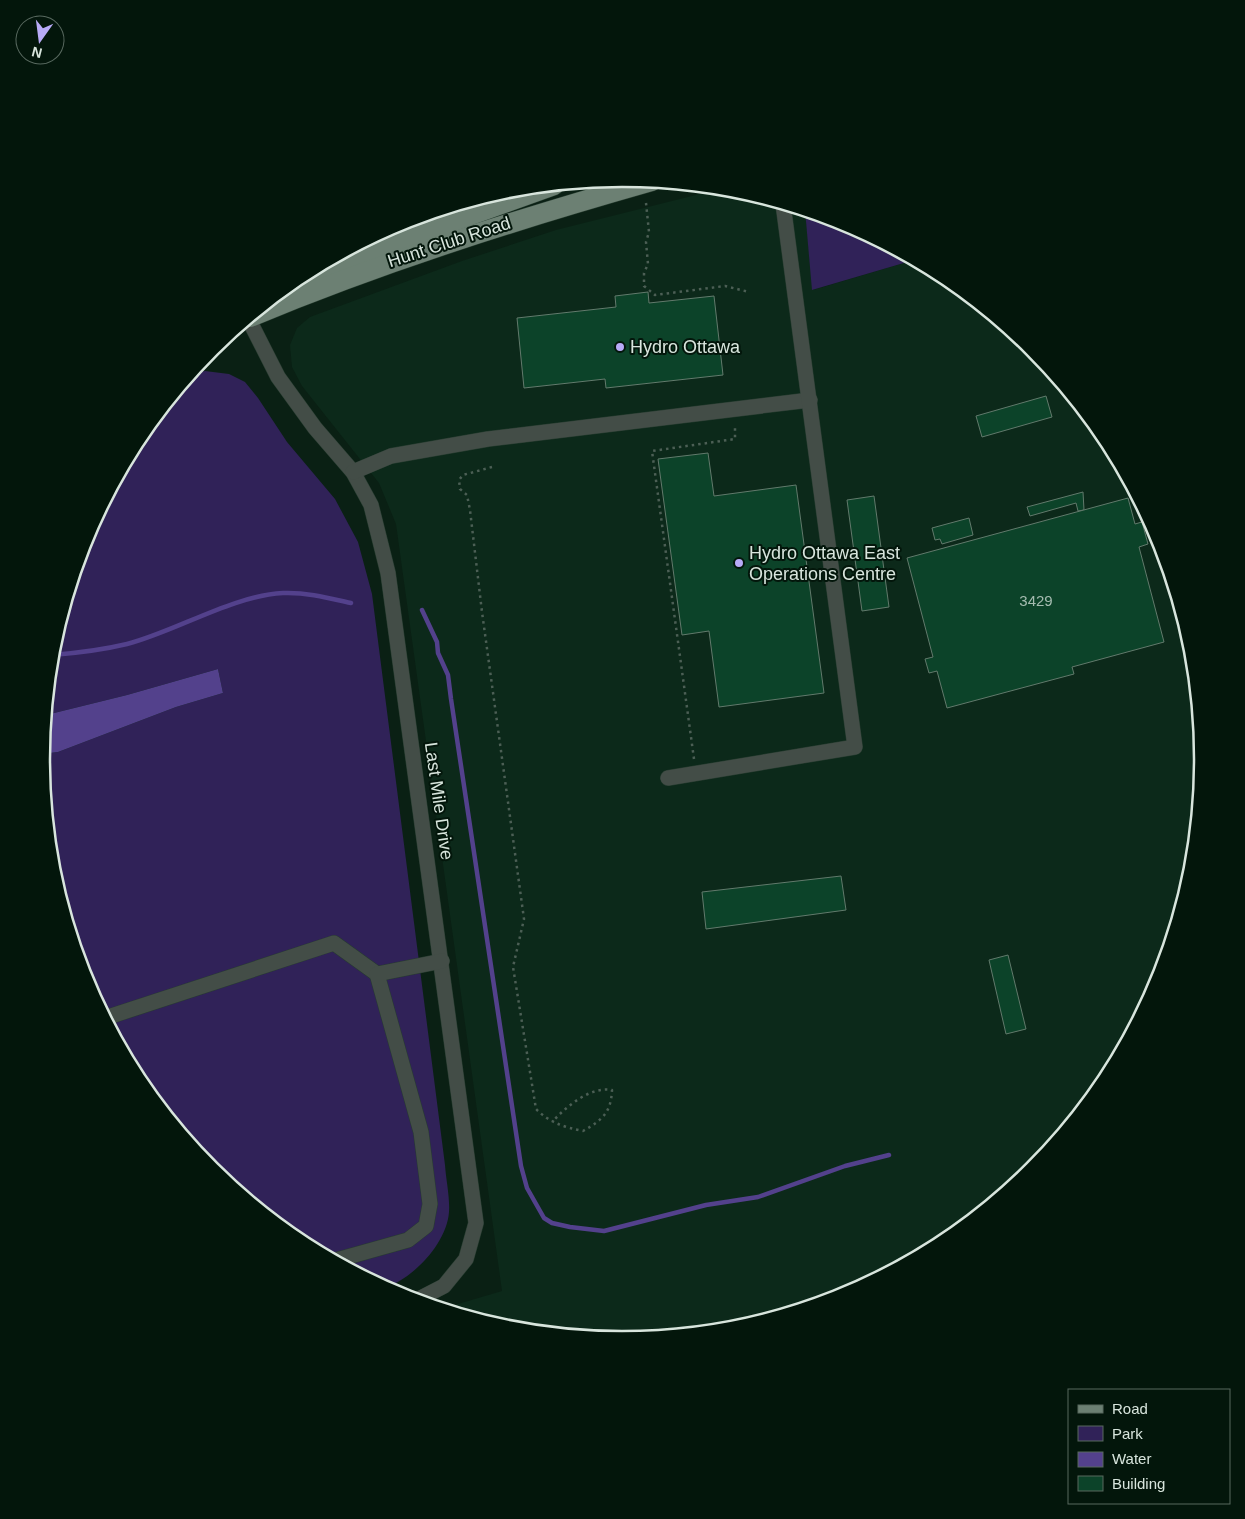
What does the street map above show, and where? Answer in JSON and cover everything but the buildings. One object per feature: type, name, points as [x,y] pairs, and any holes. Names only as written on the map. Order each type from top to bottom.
[{"type":"main road","name":"Hunt Club Road","points":[[269,309],[407,255],[544,211],[630,187]]},
{"type":"main road","points":[[339,262],[523,196]]},
{"type":"street","points":[[668,778],[855,747],[784,211]]},
{"type":"street","name":"Last Mile Drive","points":[[252,323],[278,377],[296,404],[353,472],[371,505],[388,573],[476,1223],[466,1259],[444,1286],[424,1296]]},
{"type":"street","points":[[353,472],[391,456],[488,439],[810,400]]},
{"type":"street","points":[[111,1016],[334,943],[377,974],[421,1132],[430,1204],[426,1226],[408,1240],[342,1258]]},
{"type":"street","points":[[377,974],[442,961]]},
{"type":"path","points":[[646,203],[649,232],[646,242],[648,264],[644,273],[644,286],[654,294],[725,286],[749,292]]},
{"type":"path","points":[[696,773],[652,451],[735,439],[734,409]]},
{"type":"path","points":[[492,467],[463,475],[459,480],[460,489],[467,495],[470,510],[524,919],[521,936],[515,951],[513,968],[514,986],[536,1109],[552,1122],[562,1127],[583,1131],[601,1120],[610,1107],[612,1090],[603,1088],[568,1106],[552,1122]]},
{"type":"shaded area","points":[[704,193],[734,198],[806,217],[813,290],[906,262],[941,283],[1000,329],[1027,355],[1053,382],[1099,441],[1136,506],[1165,575],[1184,648],[1190,685],[1194,722],[1194,797],[1184,871],[1175,908],[1165,944],[1136,1013],[1099,1078],[1077,1108],[1053,1137],[1000,1190],[941,1236],[909,1255],[876,1273],[807,1302],[734,1321],[697,1327],[660,1331],[585,1331],[511,1321],[452,1306],[502,1291],[396,524],[379,483],[302,386],[292,367],[290,345],[297,328],[310,317],[462,261],[556,230]]},
{"type":"green space","points":[[806,217],[876,246],[906,262],[812,290]]},
{"type":"green space","points":[[202,372],[229,374],[245,382],[258,398],[287,442],[335,499],[358,542],[372,594],[449,1206],[447,1224],[435,1247],[417,1268],[393,1284],[336,1255],[304,1236],[274,1214],[218,1164],[168,1108],[146,1078],[109,1013],[80,944],[61,871],[51,797],[50,753],[58,752],[176,707],[223,693],[218,669],[127,695],[52,714],[61,648],[80,575],[94,540],[109,506],[146,441],[168,411]]},
{"type":"water","points":[[218,669],[223,693],[176,707],[58,752],[50,753],[52,714],[127,695]]},
{"type":"waterway","points":[[60,654],[127,644],[224,607],[263,596],[300,593],[351,603]]},
{"type":"waterway","points":[[422,610],[437,642],[438,653],[448,675],[521,1166],[527,1188],[544,1218],[552,1223],[570,1227],[604,1231],[706,1205],[758,1197],[845,1166],[889,1155]]},
{"type":"place","name":"Hydro Ottawa","points":[[620,347]]},
{"type":"place","name":"Hydro Ottawa East Operations Centre","points":[[739,563]]}]
